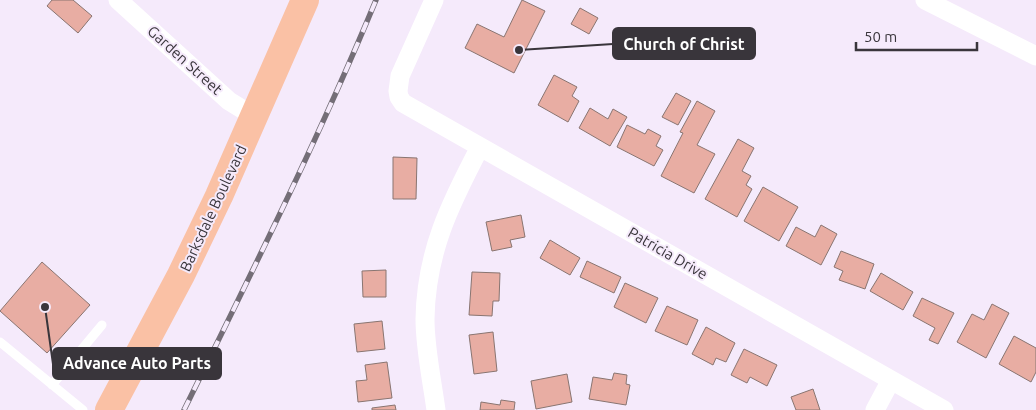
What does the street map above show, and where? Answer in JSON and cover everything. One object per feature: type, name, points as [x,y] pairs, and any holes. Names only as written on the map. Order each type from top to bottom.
[{"type":"main road","name":"Barksdale Boulevard","points":[[109,410],[181,274],[255,117],[305,0]]},
{"type":"street","name":"Garden Street","points":[[118,0],[229,100],[255,117]]},
{"type":"street","name":"Patricia Drive","points":[[434,0],[402,71],[398,91],[403,103],[944,410]]},
{"type":"street","points":[[925,0],[1036,56]]},
{"type":"street","points":[[436,410],[426,340],[425,319],[428,280],[435,245],[450,205],[480,147]]},
{"type":"street","points":[[875,410],[891,380]]},
{"type":"lane","points":[[52,385],[102,326]]},
{"type":"lane","points":[[0,342],[83,410]]},
{"type":"building","points":[[52,0],[73,0],[92,16],[78,33],[47,6]]},
{"type":"building","points":[[522,0],[545,11],[514,73],[465,48],[477,24],[504,37]]},
{"type":"building","points":[[580,8],[598,18],[589,34],[571,24]]},
{"type":"building","points":[[554,75],[577,87],[572,96],[579,101],[568,122],[538,105]]},
{"type":"building","points":[[676,93],[691,101],[678,125],[662,117]]},
{"type":"building","points":[[697,101],[715,111],[697,145],[715,154],[694,193],[661,176],[683,133],[680,132]]},
{"type":"building","points":[[590,108],[608,119],[613,109],[627,117],[610,146],[579,128]]},
{"type":"building","points":[[627,125],[645,134],[648,129],[661,136],[656,146],[663,150],[654,166],[617,147]]},
{"type":"building","points":[[738,139],[754,148],[742,171],[751,176],[746,185],[752,189],[737,217],[705,199]]},
{"type":"building","points":[[393,157],[417,158],[416,199],[393,199]]},
{"type":"building","points":[[763,187],[798,207],[779,241],[744,221]]},
{"type":"building","points":[[521,215],[525,237],[510,240],[512,247],[492,251],[486,222]]},
{"type":"building","points":[[821,225],[837,234],[821,265],[786,246],[796,227],[815,237]]},
{"type":"building","points":[[550,240],[580,258],[570,275],[540,258]]},
{"type":"building","points":[[841,251],[874,264],[865,289],[839,280],[843,271],[834,267]]},
{"type":"building","points":[[587,261],[621,277],[614,293],[580,277]]},
{"type":"building","points":[[42,262],[90,305],[47,353],[0,311]]},
{"type":"building","points":[[386,270],[386,297],[363,297],[362,271]]},
{"type":"building","points":[[472,272],[500,273],[499,301],[493,301],[492,316],[469,315]]},
{"type":"building","points":[[881,273],[913,292],[903,310],[870,291]]},
{"type":"building","points":[[625,283],[658,298],[646,323],[614,307]]},
{"type":"building","points":[[922,298],[954,313],[938,344],[929,340],[935,328],[913,316]]},
{"type":"building","points":[[992,304],[1009,313],[986,358],[957,342],[972,314],[984,320]]},
{"type":"building","points":[[667,306],[698,320],[687,345],[655,331]]},
{"type":"building","points":[[382,321],[385,349],[357,352],[354,324]]},
{"type":"building","points":[[706,327],[735,343],[726,362],[716,358],[713,365],[692,354]]},
{"type":"building","points":[[493,332],[497,371],[474,374],[469,335]]},
{"type":"building","points":[[1014,336],[1036,348],[1036,372],[1031,382],[999,364]]},
{"type":"building","points":[[744,349],[777,365],[767,386],[750,377],[747,383],[731,375]]},
{"type":"building","points":[[387,362],[392,398],[358,402],[356,381],[367,380],[365,365]]},
{"type":"building","points":[[614,373],[627,375],[626,384],[630,385],[626,405],[589,399],[593,377],[612,380]]},
{"type":"building","points":[[567,374],[572,402],[536,409],[531,381]]},
{"type":"building","points":[[813,389],[820,410],[796,410],[791,397]]},
{"type":"building","points":[[501,400],[515,402],[514,410],[480,410],[481,402],[500,405]]},
{"type":"building","points":[[395,405],[396,410],[372,410],[372,408]]},
{"type":"railway","points":[[184,410],[307,155],[376,0]]},
{"type":"place","name":"Church of Christ","points":[[519,50]]},
{"type":"place","name":"Advance Auto Parts","points":[[45,307]]}]
